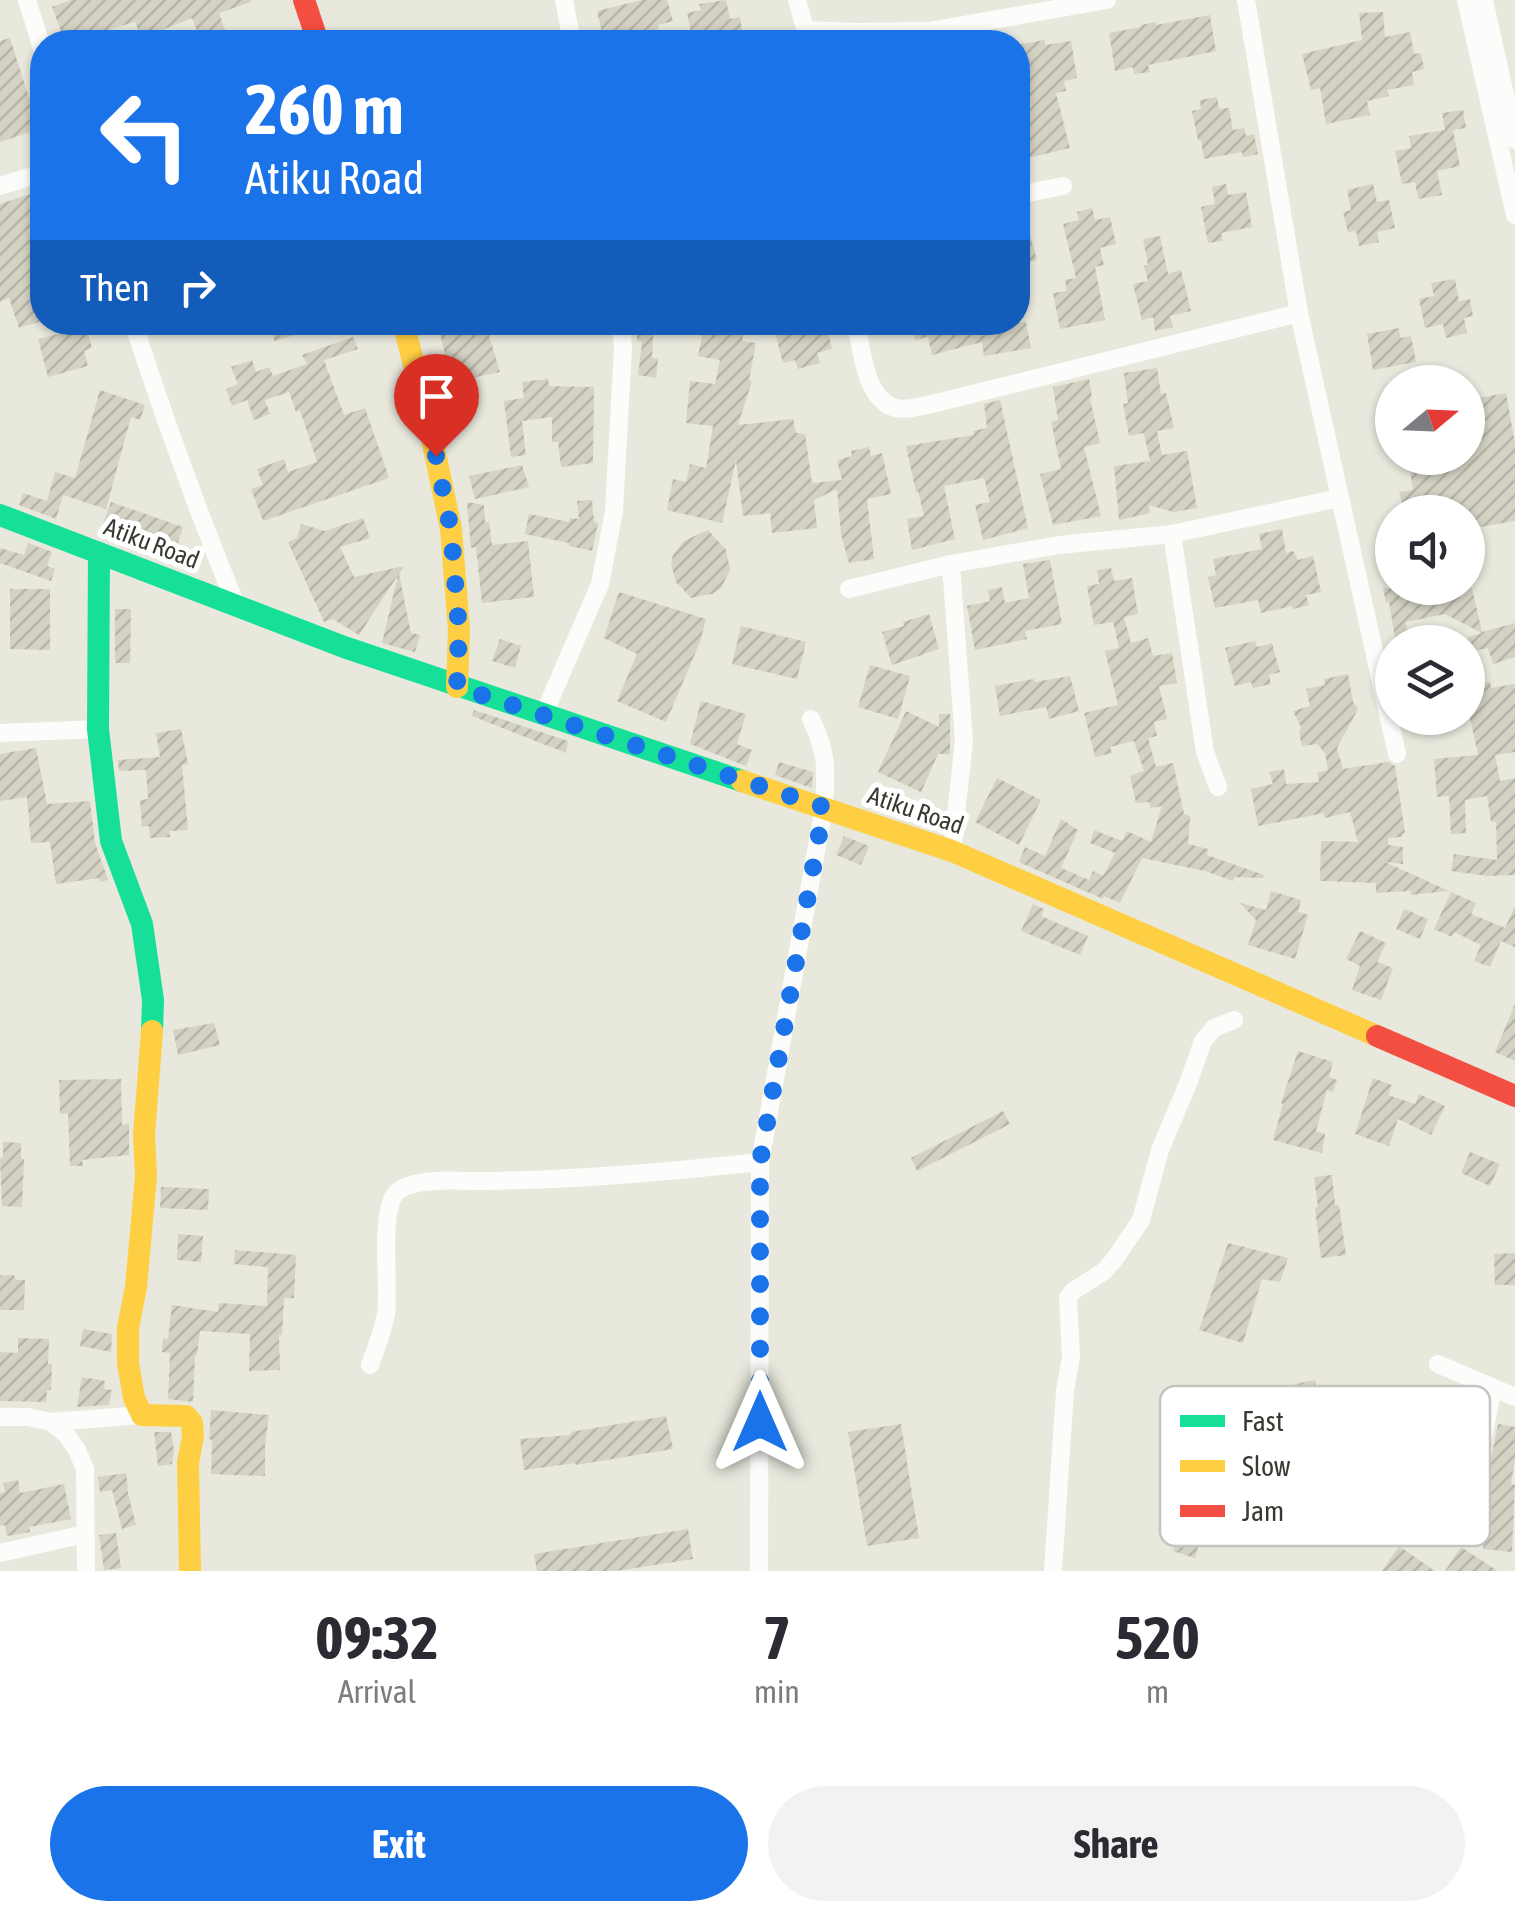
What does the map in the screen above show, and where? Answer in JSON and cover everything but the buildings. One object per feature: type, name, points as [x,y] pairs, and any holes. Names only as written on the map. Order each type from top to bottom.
[{"type":"street","points":[[28,0],[37,30]]},
{"type":"street","points":[[304,0],[314,30]]},
{"type":"street","points":[[564,0],[570,30]]},
{"type":"street","points":[[797,0],[805,30]]},
{"type":"street","points":[[936,30],[1108,0]]},
{"type":"street","points":[[1246,0],[1299,313],[1398,754]]},
{"type":"street","points":[[1466,0],[1515,215]]},
{"type":"street","points":[[1484,0],[1515,140]]},
{"type":"street","points":[[0,186],[30,177]]},
{"type":"street","points":[[1030,193],[1064,186]]},
{"type":"street","points":[[859,335],[871,384],[884,404],[899,409],[1299,313]]},
{"type":"street","points":[[137,335],[192,494],[236,605]]},
{"type":"street","points":[[406,335],[451,530],[459,630],[457,687]]},
{"type":"street","points":[[544,716],[600,584],[614,511],[622,335]]},
{"type":"street","points":[[849,589],[951,564],[1059,545],[1172,534],[1339,498]]},
{"type":"street","name":"Atiku Road","points":[[0,514],[344,648],[952,851],[1515,1096]]},
{"type":"street","points":[[1172,534],[1206,752],[1218,787]]},
{"type":"street","points":[[99,553],[98,729],[111,840],[142,924],[153,1000],[144,1135],[146,1176],[136,1287],[128,1328],[128,1363],[134,1398],[142,1415]]},
{"type":"street","points":[[951,564],[964,740],[952,851]]},
{"type":"street","points":[[759,1571],[760,1162],[824,807],[826,769],[822,742],[811,720]]},
{"type":"street","points":[[0,733],[98,729]]},
{"type":"street","points":[[1054,1571],[1070,1357],[1068,1298],[1103,1272],[1142,1220],[1160,1150],[1202,1041],[1214,1028],[1234,1020]]},
{"type":"street","points":[[370,1365],[386,1314],[386,1236],[396,1192],[442,1180],[533,1181],[760,1162]]},
{"type":"street","points":[[1438,1364],[1486,1386]]},
{"type":"street","points":[[1490,1388],[1515,1396]]},
{"type":"street","points":[[1490,1404],[1493,1389]]},
{"type":"street","points":[[0,1418],[28,1417],[51,1422],[186,1416],[192,1422],[188,1463],[190,1571]]},
{"type":"street","points":[[51,1422],[66,1434],[85,1470],[86,1571]]},
{"type":"street","points":[[0,1553],[86,1534]]},
{"type":"traffic: fast","points":[[0,515],[344,647],[742,781]]},
{"type":"traffic: fast","points":[[99,553],[98,729],[111,841],[142,924],[153,1000],[152,1031]]},
{"type":"traffic: slow","points":[[406,335],[451,529],[459,630],[457,687]]},
{"type":"traffic: slow","points":[[742,781],[952,851],[1377,1036]]},
{"type":"traffic: slow","points":[[152,1031],[144,1135],[146,1176],[136,1287],[128,1328],[128,1363],[134,1398],[142,1415],[186,1416],[192,1423],[188,1463],[190,1571]]},
{"type":"traffic: jam","points":[[304,0],[314,30]]},
{"type":"traffic: jam","points":[[1377,1036],[1515,1096]]},
{"type":"route","points":[[436,456],[451,530],[459,630],[457,687],[824,807],[760,1162],[760,1422]]}]
